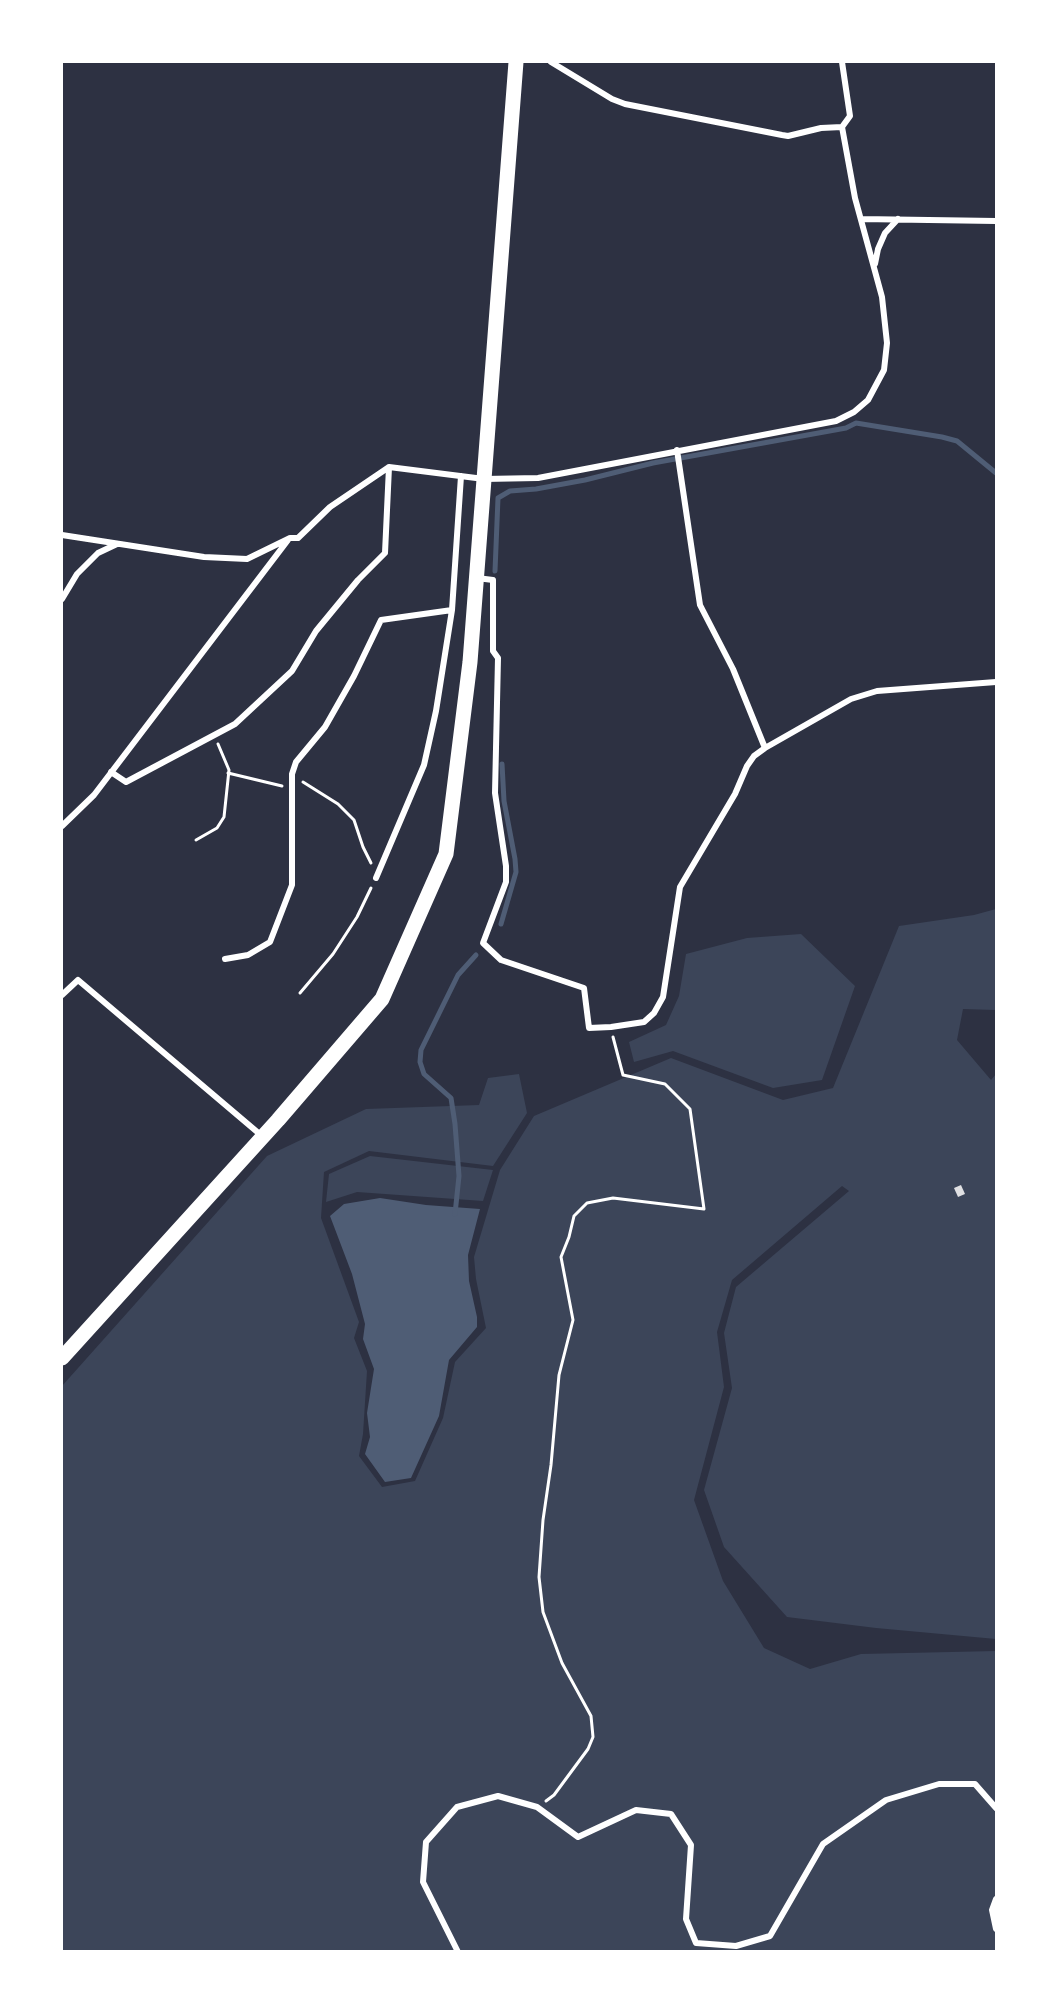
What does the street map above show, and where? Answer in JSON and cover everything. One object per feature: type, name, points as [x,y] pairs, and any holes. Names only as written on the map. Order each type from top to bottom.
[{"type":"main road","points":[[62,1355],[262,1137],[382,999],[446,854],[470,662],[516,62]]},
{"type":"street","points":[[551,62],[612,99],[625,104],[788,136],[821,128],[842,127]]},
{"type":"street","points":[[62,535],[204,557],[246,559],[290,538],[298,538],[330,507],[389,467],[484,478],[538,478],[678,456],[836,420],[854,412],[868,400],[884,370],[887,343],[882,297],[855,198],[842,127],[850,116],[842,62]]},
{"type":"street","points":[[861,219],[996,221]]},
{"type":"street","points":[[874,267],[885,233],[898,219]]},
{"type":"street","points":[[678,456],[700,605],[733,669],[765,748]]},
{"type":"street","points":[[111,772],[126,782],[235,724],[292,671],[316,631],[358,580],[385,553],[389,467]]},
{"type":"street","points":[[376,878],[424,765],[436,711],[452,610],[461,476]]},
{"type":"street","points":[[62,826],[94,795],[290,538]]},
{"type":"street","points":[[62,599],[77,574],[98,553],[117,543]]},
{"type":"street","points":[[477,578],[493,580],[493,651],[498,658],[495,793],[506,866],[506,882],[483,943],[501,960],[584,988],[589,1028],[611,1028],[644,1022],[654,1013],[663,997],[680,887],[735,794],[754,756],[851,699],[877,690],[996,682]]},
{"type":"street","points":[[225,958],[248,955],[270,942],[292,885],[292,774],[296,762],[325,727],[354,676],[381,620],[452,610]]},
{"type":"street","points":[[62,995],[78,980],[262,1137]]},
{"type":"street","points":[[458,1952],[423,1882],[426,1842],[457,1808],[498,1796],[537,1808],[578,1837],[636,1810],[671,1814],[691,1845],[686,1919],[696,1943],[736,1946],[770,1936],[823,1844],[886,1800],[939,1784],[975,1784],[996,1808]]},
{"type":"street","points":[[996,1899],[992,1910],[996,1929]]},
{"type":"path","points":[[196,840],[216,828],[224,817],[228,773],[215,735]]},
{"type":"path","points":[[228,773],[288,788]]},
{"type":"path","points":[[292,774],[338,804],[354,820],[376,878],[357,917],[333,954],[300,993]]},
{"type":"path","points":[[537,1808],[554,1796],[588,1749],[593,1737],[591,1716],[562,1663],[543,1612],[539,1577],[559,1375],[573,1320],[561,1257],[574,1216],[587,1203],[613,1198],[704,1209],[690,1109],[665,1084],[623,1075],[611,1028]]},
{"type":"shaded area","points":[[996,909],[995,1010],[963,1009],[957,1040],[991,1080],[996,1074],[996,1639],[787,1617],[724,1547],[704,1490],[732,1388],[724,1333],[736,1287],[849,1191],[842,1186],[732,1280],[717,1332],[724,1387],[694,1500],[723,1581],[764,1648],[810,1669],[861,1654],[996,1651],[996,1951],[62,1952],[62,1386],[267,1156],[366,1109],[479,1105],[488,1078],[519,1074],[527,1113],[493,1166],[369,1151],[324,1172],[321,1218],[359,1322],[354,1338],[367,1371],[363,1434],[359,1456],[382,1487],[415,1481],[443,1418],[455,1362],[486,1328],[474,1257],[500,1170],[534,1116],[671,1058],[783,1100],[833,1088],[899,926],[974,915]]},
{"type":"shaded area","points":[[801,934],[855,986],[822,1080],[773,1088],[673,1051],[634,1062],[629,1042],[666,1025],[679,996],[686,954],[747,938]]},
{"type":"shaded area","points":[[370,1156],[493,1170],[483,1201],[357,1192],[326,1202],[329,1174]]},
{"type":"shaded area","points":[[380,1198],[426,1205],[480,1209],[468,1255],[469,1281],[477,1327],[449,1360],[439,1416],[411,1478],[385,1482],[365,1454],[370,1437],[367,1413],[374,1369],[363,1339],[365,1324],[352,1274],[330,1216],[344,1204]]},
{"type":"building","points":[[961,1185],[965,1194],[958,1197],[954,1188]]},
{"type":"waterway","points":[[495,571],[498,498],[510,491],[585,480],[653,463],[846,428],[856,423],[957,441],[996,473]]},
{"type":"waterway","points":[[501,924],[516,872],[504,801],[502,764]]},
{"type":"waterway","points":[[455,1214],[459,1176],[451,1098],[424,1074],[420,1062],[421,1050],[458,975],[476,955]]}]
